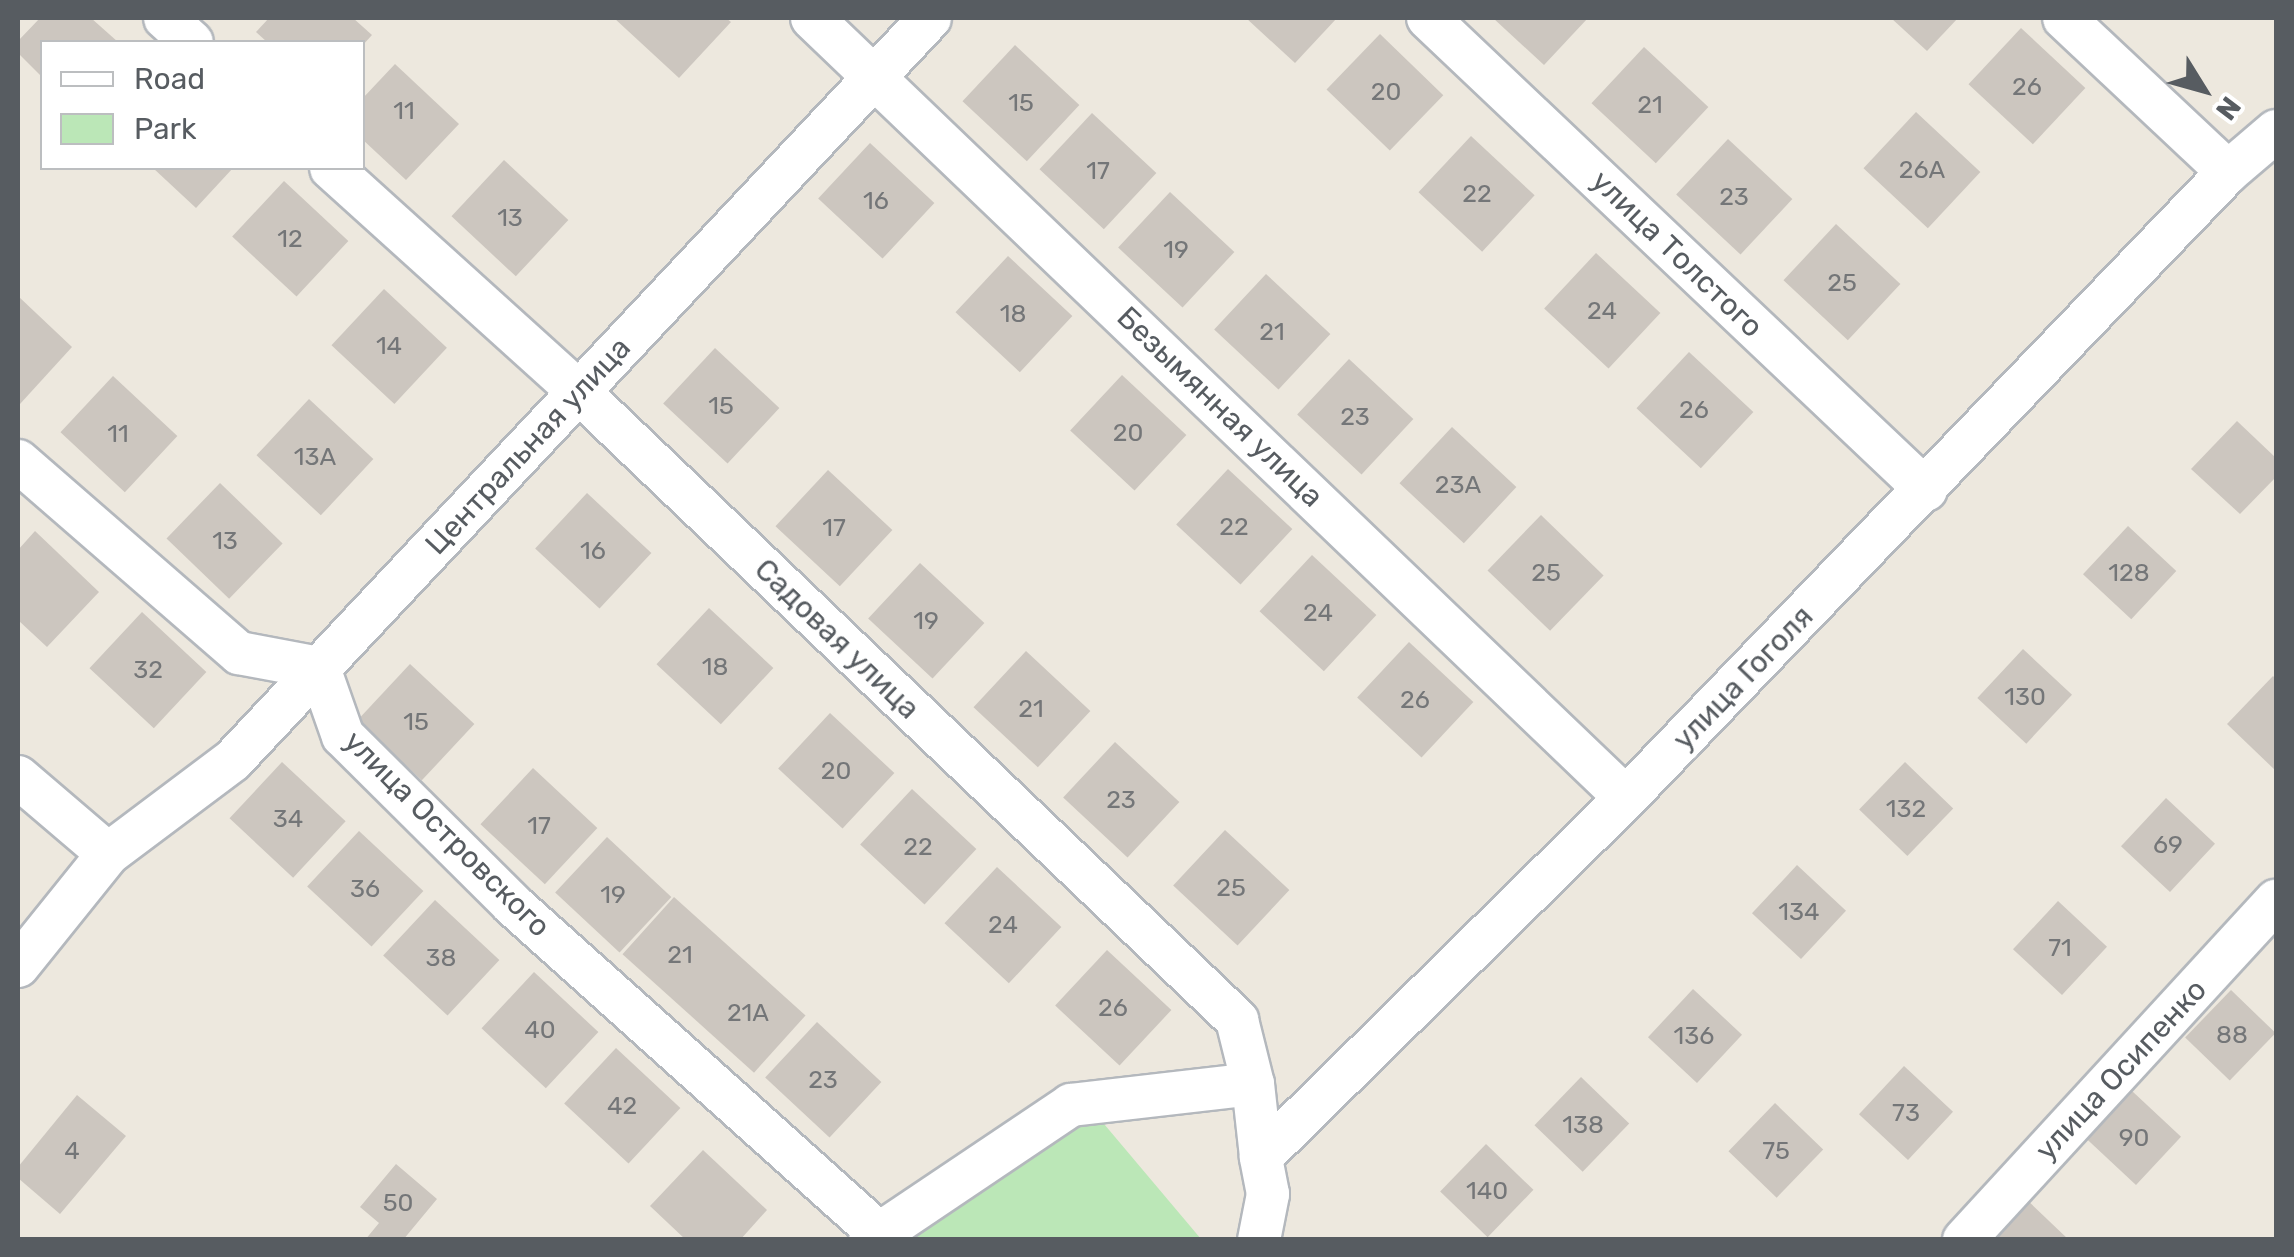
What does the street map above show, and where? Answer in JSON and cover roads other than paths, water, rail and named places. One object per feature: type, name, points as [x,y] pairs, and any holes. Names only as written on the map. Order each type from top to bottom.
[{"type":"street","points":[[164,18],[190,40]]},
{"type":"street","name":"Безымянная улица","points":[[812,18],[876,75],[1626,798]]},
{"type":"street","name":"Центральная улица","points":[[18,966],[108,854],[234,760],[930,18]]},
{"type":"street","name":"улица Толстого","points":[[1428,18],[1926,490]]},
{"type":"street","points":[[2064,18],[2228,172]]},
{"type":"street","name":"улица Гоголя","points":[[1261,1157],[1626,798],[2228,172],[2276,131]]},
{"type":"street","name":"Садовая улица","points":[[333,170],[579,392],[1237,1020],[1254,1084],[1261,1157]]},
{"type":"street","points":[[18,461],[239,653],[319,668]]},
{"type":"street","name":"улица Островского","points":[[319,668],[343,736],[513,905],[874,1236]]},
{"type":"street","points":[[18,777],[108,854]]},
{"type":"street","name":"улица Осипенко","points":[[1964,1240],[2276,901]]},
{"type":"street","points":[[874,1236],[1072,1104],[1254,1084]]},
{"type":"street","points":[[1259,1240],[1268,1194],[1261,1157]]}]
